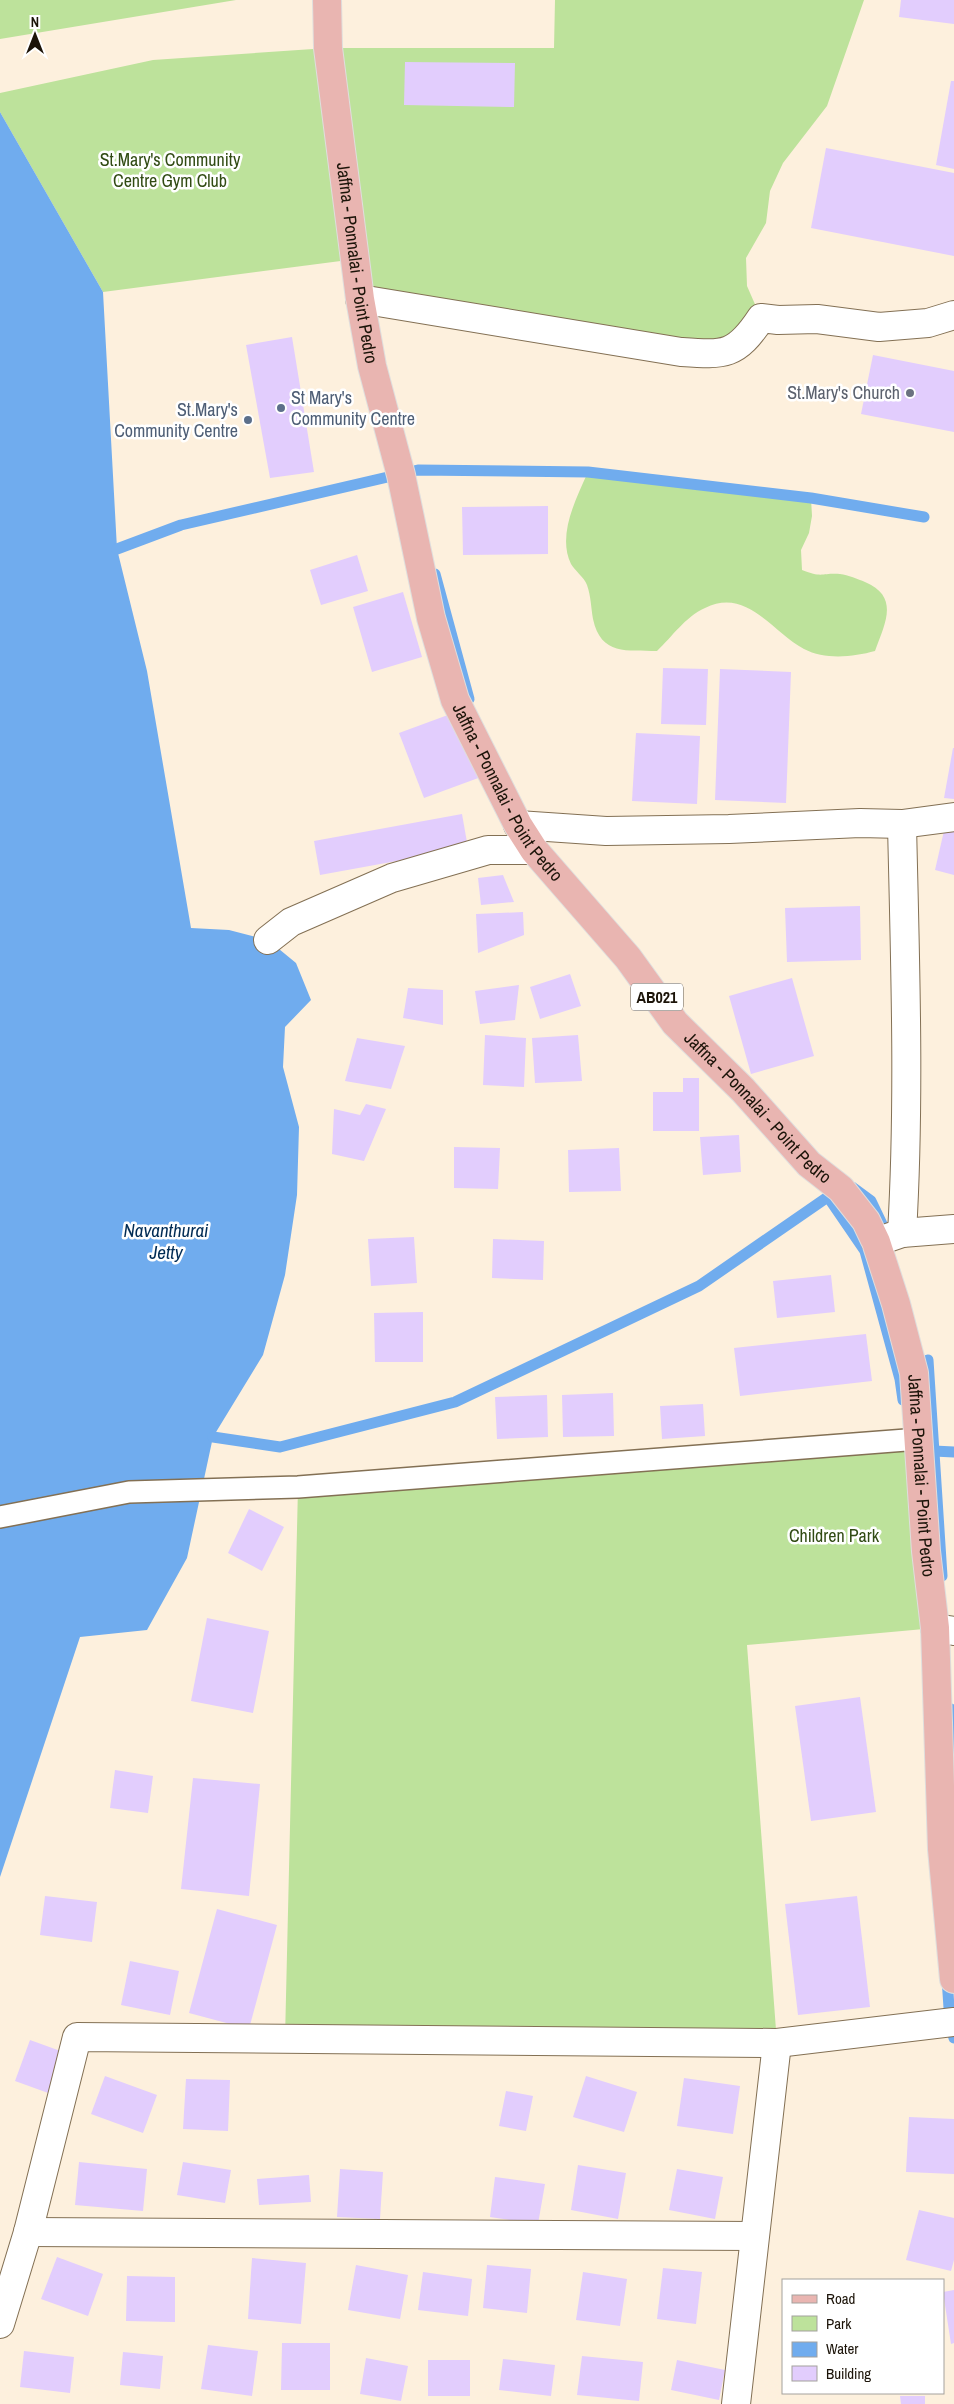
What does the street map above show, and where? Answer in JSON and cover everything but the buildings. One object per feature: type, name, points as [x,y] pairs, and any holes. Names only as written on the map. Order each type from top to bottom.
[{"type":"main road","name":"Jaffna - Ponnalai - Point Pedro","points":[[327,0],[328,48],[360,299],[372,366],[401,475],[431,618],[453,691],[518,825],[534,850],[628,958],[676,1022],[743,1090],[809,1164],[841,1189],[866,1221],[876,1242],[914,1373],[926,1551],[944,1630],[942,1849],[954,1979]]},
{"type":"street","points":[[360,299],[671,350],[706,354],[732,350],[749,336],[761,318],[778,320],[817,319],[878,327],[928,323],[954,315]]},
{"type":"street","points":[[518,825],[606,831],[902,824],[954,817]]},
{"type":"street","points":[[902,824],[906,994],[905,1151],[902,1233]]},
{"type":"street","points":[[268,940],[291,922],[392,878],[488,850],[534,850]]},
{"type":"street","points":[[876,1242],[902,1233],[954,1229]]},
{"type":"street","points":[[0,2324],[28,2232],[77,2037],[777,2043],[954,2022]]},
{"type":"street","points":[[736,2404],[777,2043]]},
{"type":"street","points":[[28,2232],[754,2236]]},
{"type":"lane","points":[[0,1517],[129,1492],[298,1487],[918,1439]]},
{"type":"green space","points":[[0,0],[236,0],[0,39]]},
{"type":"green space","name":"St.Mary's Community Centre Gym Club","points":[[555,0],[864,0],[827,106],[783,163],[770,191],[766,223],[746,258],[747,286],[761,318],[732,350],[360,299],[356,259],[103,292],[0,112],[0,93],[153,60],[328,48],[554,48]]},
{"type":"green space","points":[[588,472],[811,498],[812,516],[809,533],[801,550],[802,570],[818,575],[840,574],[850,576],[876,588],[883,595],[887,612],[883,631],[875,651],[858,655],[839,656],[821,655],[812,652],[792,641],[758,614],[734,603],[720,603],[698,612],[685,622],[657,651],[626,650],[609,645],[597,631],[587,585],[571,564],[567,553],[567,529],[570,517]]},
{"type":"green space","name":"Children Park","points":[[919,1439],[935,1628],[747,1645],[777,2043],[285,2039],[298,1487]]},
{"type":"water","name":"Navanthurai Jetty","points":[[0,112],[103,292],[117,549],[147,671],[191,928],[229,930],[268,940],[296,963],[311,1000],[285,1027],[283,1067],[299,1127],[297,1195],[285,1275],[263,1355],[213,1437],[187,1558],[147,1630],[80,1637],[0,1877]]},
{"type":"waterway","points":[[117,549],[181,525],[418,470],[588,472],[811,498],[924,517]]},
{"type":"waterway","points":[[435,574],[469,699]]},
{"type":"waterway","points":[[852,1187],[871,1201],[882,1224]]},
{"type":"waterway","points":[[213,1437],[280,1447],[455,1402],[699,1286],[832,1194]]},
{"type":"waterway","points":[[828,1197],[865,1251],[900,1379],[903,1400]]},
{"type":"waterway","points":[[928,1360],[942,1576]]},
{"type":"waterway","points":[[934,1451],[954,1452]]},
{"type":"waterway","points":[[951,1709],[954,1757]]},
{"type":"waterway","points":[[947,1978],[950,2023],[954,2038]]},
{"type":"place","name":"St.Mary's Church","points":[[910,393]]},
{"type":"place","name":"St Mary's Community Centre","points":[[281,408]]},
{"type":"place","name":"St.Mary's Community Centre","points":[[248,420]]}]
